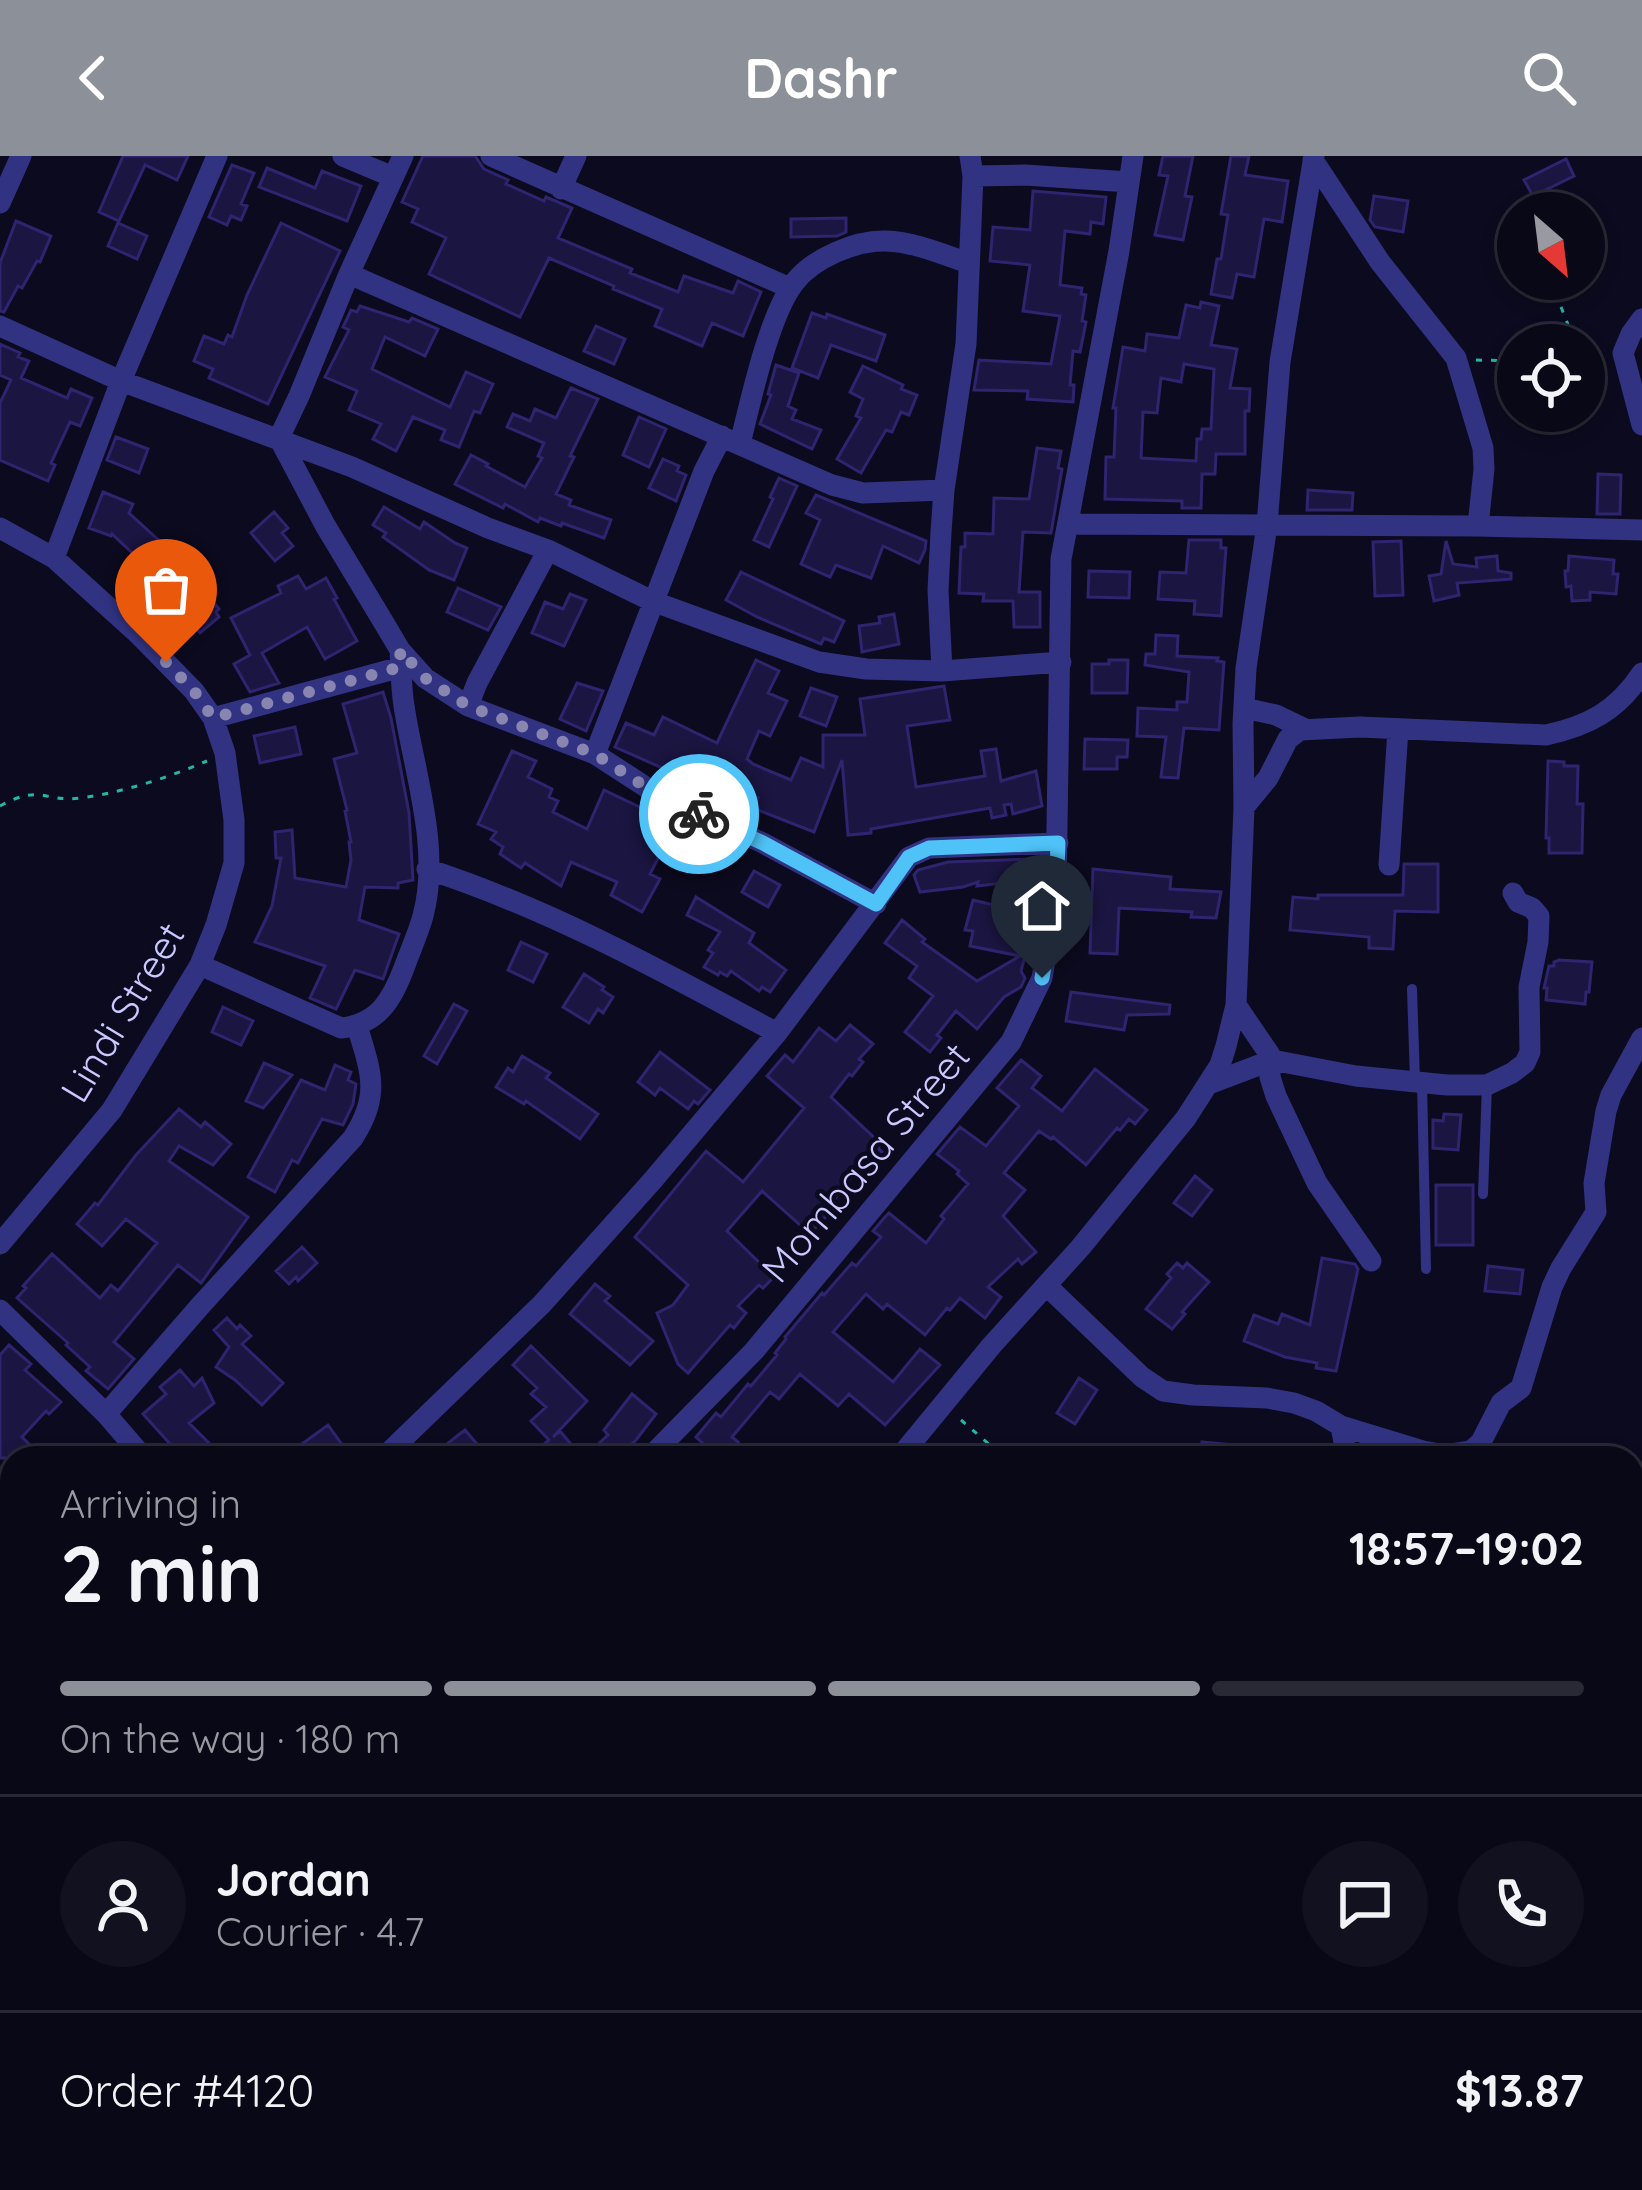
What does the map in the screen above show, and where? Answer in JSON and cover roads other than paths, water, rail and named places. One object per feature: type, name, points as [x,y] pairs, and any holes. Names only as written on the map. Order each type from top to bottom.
[{"type":"street","points":[[0,202],[21,156]]},
{"type":"street","points":[[54,558],[121,381],[217,156]]},
{"type":"street","points":[[343,156],[393,178]]},
{"type":"street","points":[[279,438],[403,156]]},
{"type":"street","points":[[491,156],[790,288]]},
{"type":"street","points":[[561,189],[576,156]]},
{"type":"street","name":"Mombasa Street","points":[[661,1446],[754,1351],[1011,1042],[1042,978],[1056,895],[1061,559],[1133,156]]},
{"type":"street","points":[[1313,158],[1380,262],[1456,358],[1483,448],[1478,526]]},
{"type":"street","points":[[908,1446],[1186,1118],[1226,1046],[1236,1005],[1246,668],[1267,525],[1280,362],[1313,158]]},
{"type":"street","points":[[942,670],[938,590],[944,490],[966,344],[971,166],[1129,182]]},
{"type":"street","points":[[595,754],[704,471],[731,440],[790,288],[832,255],[871,241],[930,249],[968,263]]},
{"type":"street","points":[[349,274],[832,485],[863,493],[944,490]]},
{"type":"street","points":[[1642,319],[1623,353],[1642,425]]},
{"type":"street","points":[[0,326],[121,381],[279,438],[548,550],[652,602],[819,662],[866,669],[942,670],[1061,662]]},
{"type":"street","points":[[279,438],[401,658],[425,678],[468,706],[595,754],[655,793],[763,843],[876,904]]},
{"type":"street","points":[[1068,524],[1642,530]]},
{"type":"street","name":"Lindi Street","points":[[0,528],[54,558],[194,691],[213,718],[225,753],[234,820],[234,863],[200,964],[112,1109],[0,1244]]},
{"type":"street","points":[[468,706],[548,550]]},
{"type":"street","points":[[213,718],[401,658]]},
{"type":"street","points":[[200,964],[341,1028],[370,1019],[393,998],[424,914],[427,869],[424,803],[403,702],[401,658]]},
{"type":"street","points":[[1244,807],[1297,730],[1360,727],[1546,735],[1593,721],[1616,705],[1642,674]]},
{"type":"street","points":[[1244,708],[1276,715],[1305,729]]},
{"type":"street","points":[[1389,865],[1398,729]]},
{"type":"street","points":[[394,1446],[542,1304],[653,1180],[777,1034],[909,857],[929,848],[1058,843]]},
{"type":"street","points":[[427,869],[513,900],[656,968],[777,1034]]},
{"type":"street","points":[[1209,1084],[1272,1060],[1418,1082],[1487,1085],[1512,1073],[1530,1052],[1528,987],[1539,916],[1518,902],[1513,892]]},
{"type":"street","points":[[1236,1005],[1272,1060],[1273,1087],[1327,1199],[1371,1261]]},
{"type":"street","points":[[106,1414],[353,1138],[373,1095],[357,1026]]},
{"type":"street","points":[[1477,1446],[1501,1403],[1521,1388],[1552,1286],[1597,1212],[1594,1183],[1606,1111],[1642,1037]]},
{"type":"street","points":[[1047,1286],[1142,1377],[1163,1391],[1294,1403],[1341,1426],[1407,1446]]},
{"type":"street","points":[[0,1310],[134,1446]]},
{"type":"street","points":[[1341,1426],[1345,1446]]},
{"type":"lane","points":[[1412,989],[1426,1269]]},
{"type":"lane","points":[[1483,1194],[1487,1085]]}]
